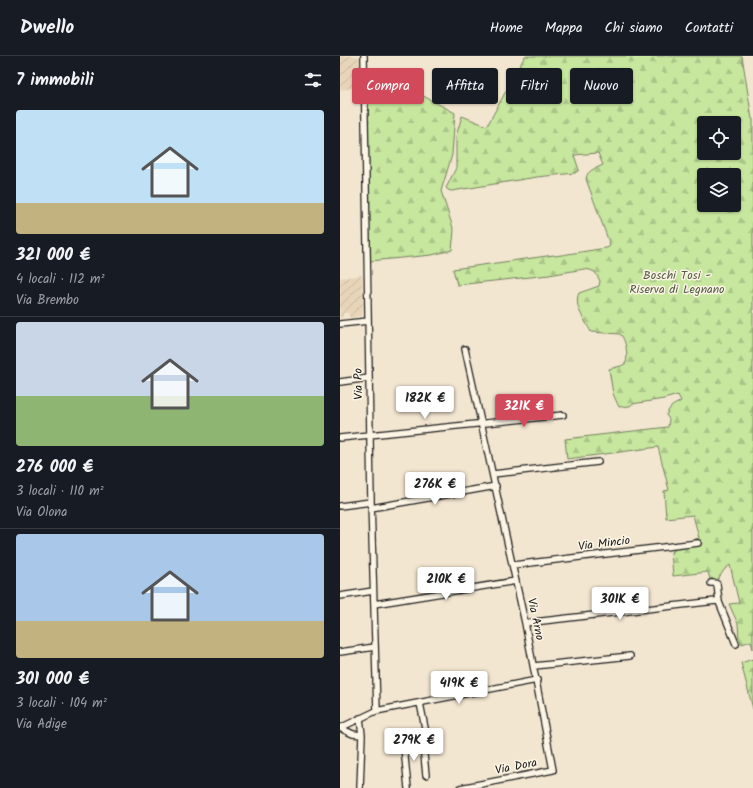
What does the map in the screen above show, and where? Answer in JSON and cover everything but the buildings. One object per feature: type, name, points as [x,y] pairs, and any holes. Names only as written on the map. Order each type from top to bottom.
[{"type":"street","name":"Via Po","points":[[364,56],[371,505],[377,711]]},
{"type":"street","points":[[340,324],[368,321]]},
{"type":"street","name":"Via Arno","points":[[465,349],[526,623],[553,770]]},
{"type":"street","points":[[340,382],[369,378]]},
{"type":"street","points":[[340,438],[564,415]]},
{"type":"street","points":[[493,474],[598,462]]},
{"type":"street","points":[[340,506],[371,505],[496,486]]},
{"type":"street","name":"Via Mincio","points":[[513,565],[698,543]]},
{"type":"street","points":[[374,604],[516,581]]},
{"type":"street","points":[[711,583],[717,584],[719,602],[736,644]]},
{"type":"street","points":[[340,596],[373,591]]},
{"type":"street","points":[[526,623],[716,601],[719,602]]},
{"type":"street","points":[[340,652],[375,647]]},
{"type":"street","points":[[534,666],[630,656]]},
{"type":"street","points":[[340,728],[377,711],[537,680]]},
{"type":"street","points":[[420,703],[426,733],[424,755],[426,775]]},
{"type":"street","points":[[360,718],[362,735],[360,788]]},
{"type":"street","points":[[353,722],[349,729],[353,734]]},
{"type":"street","points":[[340,728],[353,734],[362,735]]},
{"type":"street","points":[[403,738],[408,788]]},
{"type":"street","name":"Via Dora","points":[[460,788],[553,770]]},
{"type":"shaded area","points":[[340,56],[357,56],[360,59],[360,67],[352,68],[352,88],[340,90]]},
{"type":"shaded area","points":[[362,275],[363,312],[361,316],[350,318],[348,313],[343,313],[343,317],[340,318],[340,278]]},
{"type":"green space","name":"Boschi Tosi - Riserva di Legnano","points":[[525,56],[742,56],[753,119],[753,649],[751,641],[742,644],[739,639],[738,624],[729,604],[739,603],[730,565],[724,570],[718,579],[713,580],[712,578],[710,579],[708,572],[673,576],[671,552],[674,551],[674,549],[696,546],[695,539],[699,538],[693,515],[666,518],[664,491],[669,490],[658,447],[567,459],[565,439],[668,427],[669,419],[666,415],[669,409],[681,401],[678,395],[664,399],[632,404],[630,406],[619,407],[613,394],[609,369],[626,363],[627,352],[624,340],[620,334],[591,332],[580,313],[578,303],[579,293],[599,286],[600,281],[595,272],[584,269],[549,275],[457,285],[453,269],[555,256],[609,247],[610,245],[586,179],[590,172],[603,165],[598,153],[574,155],[579,170],[575,173],[537,177],[452,191],[448,190],[446,188],[456,168],[456,136],[462,116],[487,126],[506,91],[506,104],[562,104],[562,68],[518,68]]},
{"type":"green space","points":[[424,96],[432,101],[432,104],[438,104],[455,113],[452,155],[441,191],[454,231],[452,250],[432,255],[370,261],[368,104],[424,104]]},
{"type":"green space","points":[[753,659],[753,709],[741,663]]}]
